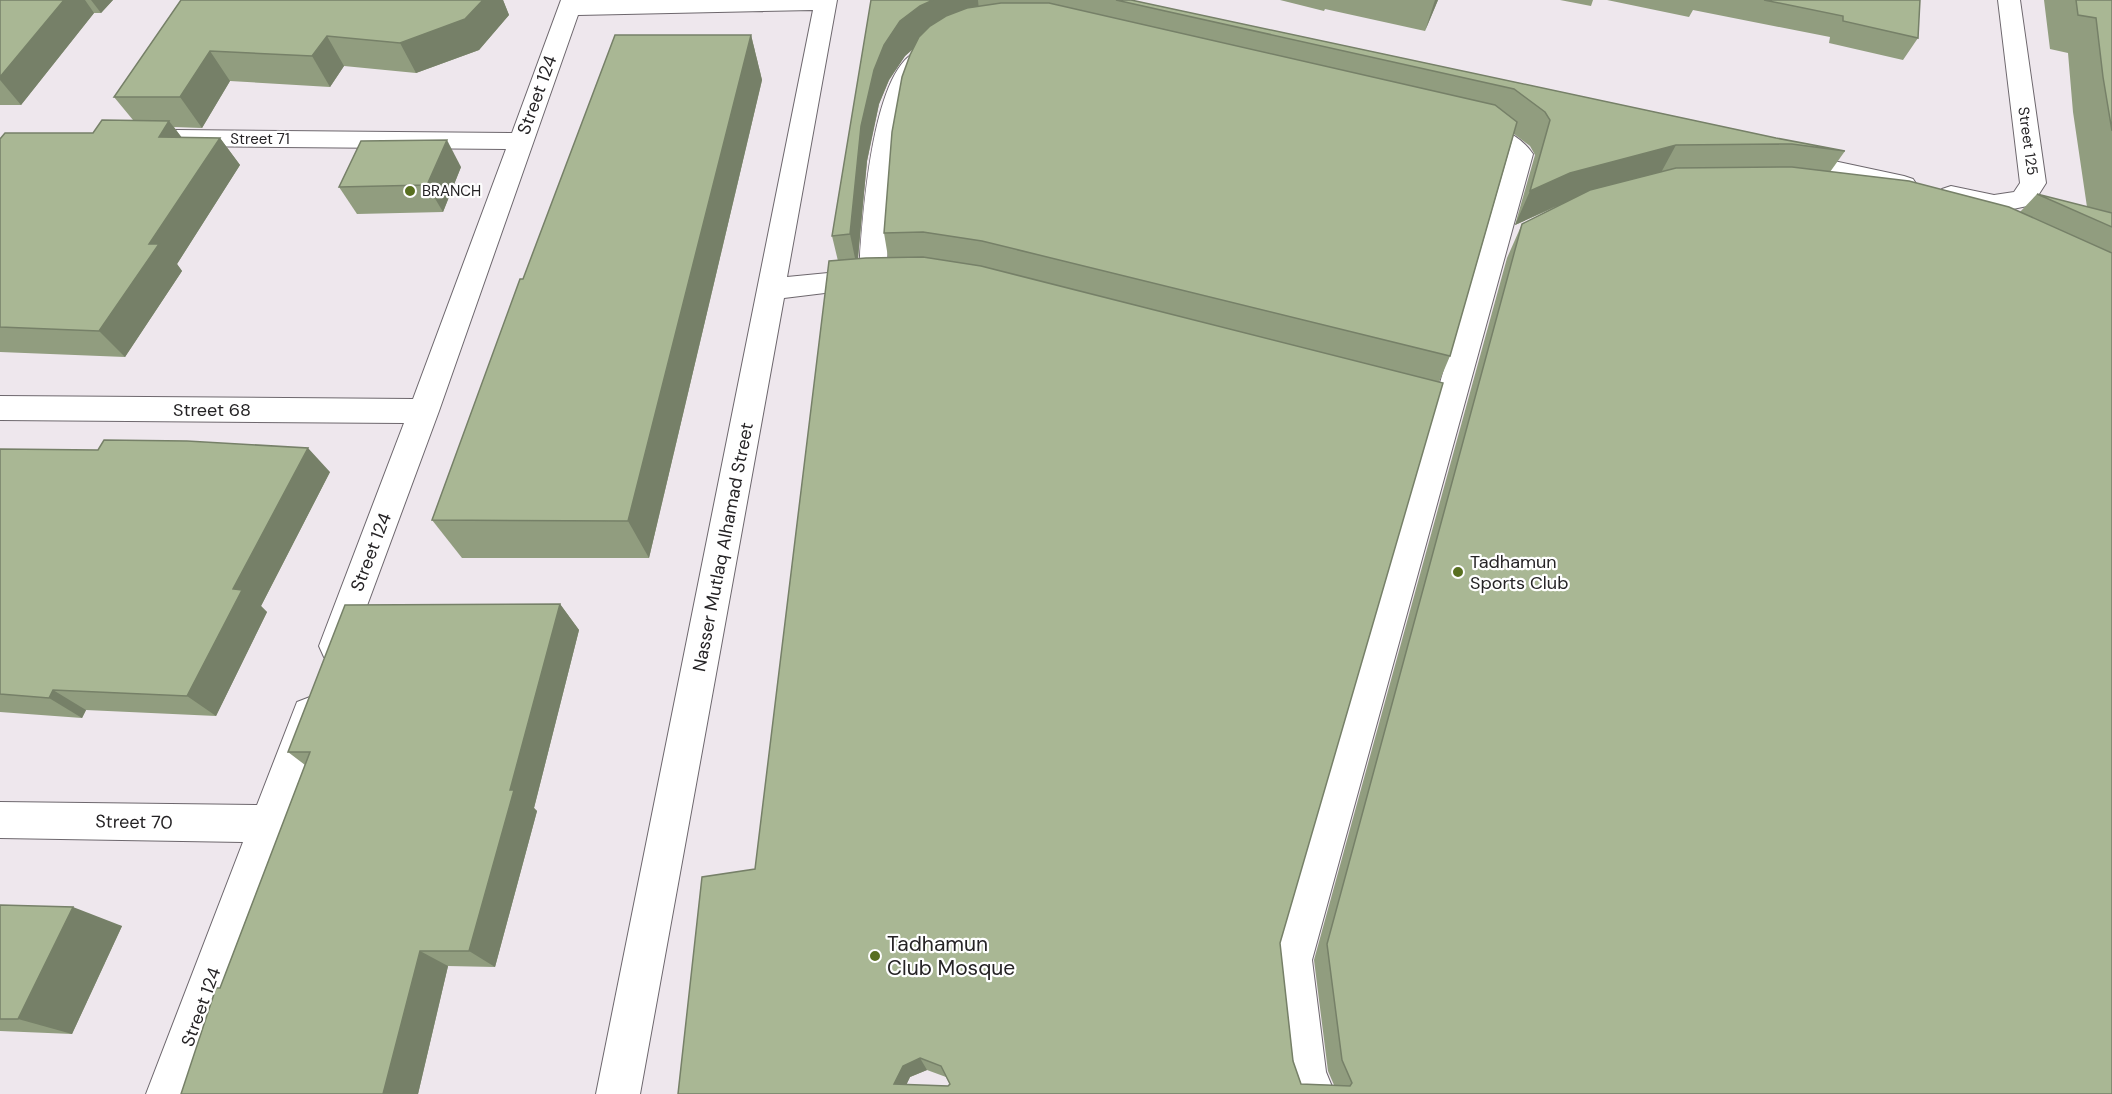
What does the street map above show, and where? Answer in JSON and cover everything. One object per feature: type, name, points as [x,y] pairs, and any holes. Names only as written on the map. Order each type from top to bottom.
[{"type":"street","name":"Street 124","points":[[168,1094],[424,411],[570,4],[826,1]]},
{"type":"street","name":"Nasser Mutlaq Alhamad Street","points":[[618,1094],[826,1]]},
{"type":"street","name":"Street 125","points":[[1761,153],[1994,204],[2023,199],[2033,183],[2002,2]]},
{"type":"street","points":[[772,289],[883,279],[878,196],[894,102],[911,66],[939,45]]},
{"type":"street","points":[[1314,1094],[1305,1072],[1292,960],[1436,402],[1492,250],[1520,154],[1491,132],[1444,122]]},
{"type":"street","name":"Street 71","points":[[157,138],[521,141]]},
{"type":"street","points":[[1872,203],[1904,210]]},
{"type":"street","points":[[1492,250],[1523,236]]},
{"type":"street","name":"Street 68","points":[[0,408],[424,411]]},
{"type":"street","name":"Street 70","points":[[0,820],[268,824]]},
{"type":"building","points":[[0,0],[64,0],[0,77]]},
{"type":"building","points":[[181,0],[483,0],[465,19],[400,43],[327,36],[312,56],[210,51],[180,97],[114,97]]},
{"type":"building","points":[[871,0],[933,0],[920,6],[900,21],[884,45],[874,70],[861,126],[850,234],[832,236]]},
{"type":"building","points":[[1116,0],[1131,0],[1845,151],[1792,144],[1676,145],[1570,173],[1530,191],[1550,120],[1545,112],[1514,89]]},
{"type":"building","points":[[1764,0],[1920,0],[1918,38],[1843,21],[1843,16]]},
{"type":"building","points":[[2076,0],[2112,0],[2112,131],[2096,18],[2078,15]]},
{"type":"building","points":[[1001,3],[1049,3],[1495,105],[1517,122],[1450,356],[982,241],[923,232],[884,233],[892,132],[902,77],[919,37],[930,26],[946,16],[967,8]]},
{"type":"building","points":[[615,35],[751,35],[628,521],[432,520],[520,279],[523,279]]},
{"type":"building","points":[[102,120],[169,121],[159,137],[220,138],[149,244],[159,244],[99,331],[0,327],[0,139],[5,133],[93,133]]},
{"type":"building","points":[[447,140],[427,185],[339,187],[361,141]]},
{"type":"building","name":"Tadhamun Sports Club","points":[[1792,167],[1909,181],[2009,207],[2112,253],[2112,1094],[678,1094],[702,877],[755,869],[829,261],[923,257],[981,266],[1443,383],[1280,943],[1293,1061],[1301,1084],[1350,1086],[1352,1083],[1342,1060],[1327,944],[1522,224],[1590,190],[1676,168]],"holes":[[[920,1058],[941,1066],[950,1084],[948,1086],[894,1084],[903,1066]]]},
{"type":"building","points":[[2037,194],[2112,213],[2112,227]]},
{"type":"building","points":[[104,440],[187,441],[308,448],[233,589],[242,590],[187,696],[53,690],[49,698],[0,694],[0,449],[98,450]]},
{"type":"building","points":[[560,604],[510,790],[514,790],[469,951],[420,951],[383,1094],[181,1094],[216,988],[220,988],[310,752],[288,752],[345,605]]},
{"type":"building","points":[[0,905],[73,907],[18,1019],[0,1019]]},
{"type":"place","name":"BRANCH","points":[[410,191]]},
{"type":"place","name":"Tadhamun Sports Club","points":[[1458,572]]},
{"type":"place","name":"Tadhamun Club Mosque","points":[[875,956]]}]
